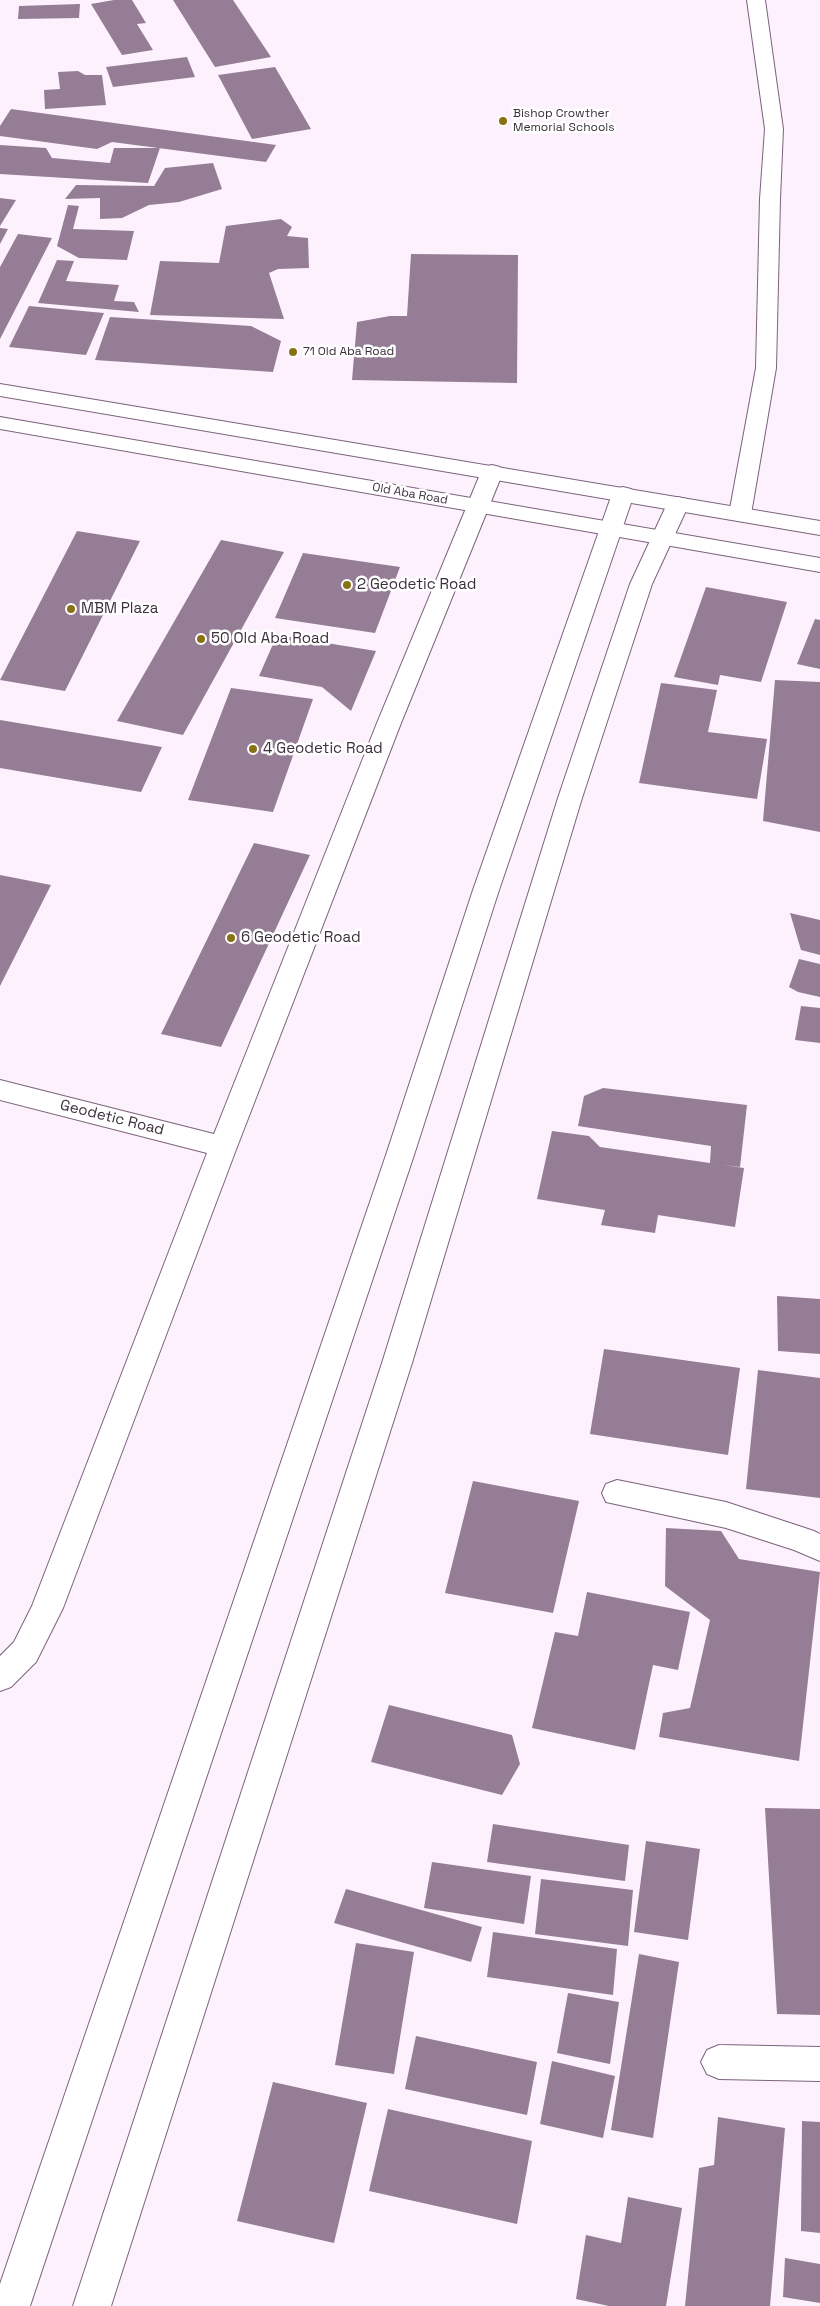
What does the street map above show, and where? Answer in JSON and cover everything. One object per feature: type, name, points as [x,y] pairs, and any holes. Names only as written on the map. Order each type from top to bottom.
[{"type":"street","points":[[740,514],[766,368],[770,199],[774,130],[756,0]]},
{"type":"street","points":[[0,390],[820,528]]},
{"type":"street","name":"Old Aba Road","points":[[0,423],[820,566]]},
{"type":"street","points":[[0,1677],[25,1652],[47,1608],[223,1147],[389,723],[492,472]]},
{"type":"street","points":[[11,2306],[400,1155],[486,890],[623,494]]},
{"type":"street","points":[[92,2306],[394,1372],[570,798],[641,584],[678,504]]},
{"type":"street","name":"Geodetic Road","points":[[0,1090],[223,1147]]},
{"type":"street","points":[[617,1493],[726,1515],[803,1540],[820,1548]]},
{"type":"street","points":[[719,2062],[820,2064]]},
{"type":"building","points":[[114,0],[132,0],[146,23],[137,24],[153,50],[122,55],[91,4]]},
{"type":"building","points":[[173,0],[233,0],[271,57],[215,67]]},
{"type":"building","points":[[80,4],[79,18],[18,19],[19,6]]},
{"type":"building","points":[[187,57],[195,77],[113,87],[106,67]]},
{"type":"building","points":[[275,67],[311,129],[252,139],[218,75]]},
{"type":"building","points":[[78,71],[85,75],[102,75],[106,105],[45,109],[44,90],[60,89],[58,72]]},
{"type":"building","points":[[11,109],[276,145],[266,162],[112,142],[97,149],[0,136],[0,126]]},
{"type":"building","points":[[0,145],[46,148],[52,158],[110,163],[114,148],[160,148],[148,183],[0,174]]},
{"type":"building","points":[[213,163],[222,189],[179,202],[149,205],[122,218],[100,219],[100,198],[65,199],[76,185],[154,186],[165,168]]},
{"type":"building","points":[[0,198],[16,200],[0,226]]},
{"type":"building","points":[[68,205],[79,206],[73,229],[134,231],[127,260],[79,258],[57,246]]},
{"type":"building","points":[[281,219],[292,227],[287,236],[308,238],[309,268],[278,269],[269,273],[284,319],[150,315],[160,261],[219,263],[226,226]]},
{"type":"building","points":[[0,228],[8,229],[0,244]]},
{"type":"building","points":[[18,234],[52,238],[0,339],[0,267]]},
{"type":"building","points":[[411,254],[518,255],[517,383],[352,380],[357,322],[390,316],[407,316]]},
{"type":"building","points":[[57,260],[74,261],[66,281],[119,285],[114,301],[134,302],[139,312],[38,303]]},
{"type":"building","points":[[29,306],[104,313],[86,355],[9,347]]},
{"type":"building","points":[[110,317],[251,326],[281,341],[273,372],[95,360]]},
{"type":"building","points":[[77,531],[140,541],[65,691],[0,680]]},
{"type":"building","points":[[221,540],[284,552],[183,735],[117,721]]},
{"type":"building","points":[[303,553],[400,567],[375,633],[275,618]]},
{"type":"building","points":[[706,587],[787,602],[761,682],[720,675],[718,685],[674,677]]},
{"type":"building","points":[[815,619],[820,620],[820,669],[797,664]]},
{"type":"building","points":[[277,635],[376,651],[351,711],[322,687],[259,676]]},
{"type":"building","points":[[775,680],[820,682],[820,832],[763,821]]},
{"type":"building","points":[[661,683],[717,690],[708,732],[767,739],[757,799],[639,783]]},
{"type":"building","points":[[231,688],[313,699],[273,812],[188,800]]},
{"type":"building","points":[[0,720],[162,747],[141,792],[0,768]]},
{"type":"building","points":[[254,843],[310,855],[221,1047],[161,1034]]},
{"type":"building","points":[[0,875],[51,885],[0,986]]},
{"type":"building","points":[[790,913],[820,920],[820,955],[801,950]]},
{"type":"building","points":[[799,959],[820,964],[820,997],[798,992],[789,987]]},
{"type":"building","points":[[801,1006],[820,1008],[820,1043],[795,1040]]},
{"type":"building","points":[[603,1088],[747,1105],[740,1167],[723,1165],[744,1168],[735,1227],[658,1215],[655,1233],[601,1225],[605,1210],[537,1199],[552,1131],[589,1136],[600,1147],[710,1163],[711,1146],[578,1126],[584,1096]]},
{"type":"building","points":[[777,1296],[820,1299],[820,1354],[778,1351]]},
{"type":"building","points":[[604,1349],[740,1368],[728,1455],[590,1434]]},
{"type":"building","points":[[758,1370],[820,1378],[820,1498],[746,1489]]},
{"type":"building","points":[[473,1481],[579,1501],[553,1613],[445,1593]]},
{"type":"building","points":[[666,1528],[721,1531],[739,1559],[820,1572],[799,1761],[659,1737],[663,1713],[690,1708],[710,1620],[665,1586]]},
{"type":"building","points":[[587,1592],[690,1612],[678,1670],[653,1665],[635,1750],[532,1728],[555,1632],[578,1636]]},
{"type":"building","points":[[389,1705],[512,1735],[520,1764],[502,1795],[371,1762]]},
{"type":"building","points":[[765,1808],[820,1809],[820,2015],[777,2014]]},
{"type":"building","points":[[493,1824],[629,1845],[625,1881],[487,1862]]},
{"type":"building","points":[[646,1841],[700,1849],[688,1940],[634,1932]]},
{"type":"building","points":[[432,1862],[531,1876],[524,1924],[424,1908]]},
{"type":"building","points":[[541,1879],[633,1890],[628,1946],[535,1934]]},
{"type":"building","points":[[346,1889],[482,1927],[471,1962],[334,1923]]},
{"type":"building","points":[[493,1932],[617,1949],[613,1995],[487,1977]]},
{"type":"building","points":[[356,1943],[414,1952],[394,2074],[335,2065]]},
{"type":"building","points":[[639,1954],[679,1962],[653,2138],[611,2130]]},
{"type":"building","points":[[568,1993],[619,2002],[610,2064],[557,2053]]},
{"type":"building","points":[[416,2036],[537,2062],[527,2115],[405,2089]]},
{"type":"building","points":[[552,2061],[615,2076],[603,2138],[540,2124]]},
{"type":"building","points":[[273,2082],[367,2103],[334,2243],[237,2221]]},
{"type":"building","points":[[388,2109],[532,2141],[517,2224],[369,2191]]},
{"type":"building","points":[[718,2117],[785,2128],[770,2306],[685,2306],[699,2168],[714,2165]]},
{"type":"building","points":[[802,2121],[820,2122],[820,2233],[801,2231]]},
{"type":"building","points":[[628,2197],[682,2208],[666,2306],[609,2306],[576,2299],[586,2235],[621,2243]]},
{"type":"building","points":[[785,2258],[820,2264],[820,2303],[783,2297]]},
{"type":"place","name":"Bishop Crowther Memorial Schools","points":[[503,121]]},
{"type":"place","name":"71 Old Aba Road","points":[[293,352]]},
{"type":"place","name":"2 Geodetic Road","points":[[347,585]]},
{"type":"place","name":"MBM Plaza","points":[[71,609]]},
{"type":"place","name":"50 Old Aba Road","points":[[201,639]]},
{"type":"place","name":"4 Geodetic Road","points":[[253,749]]},
{"type":"place","name":"6 Geodetic Road","points":[[231,938]]}]
